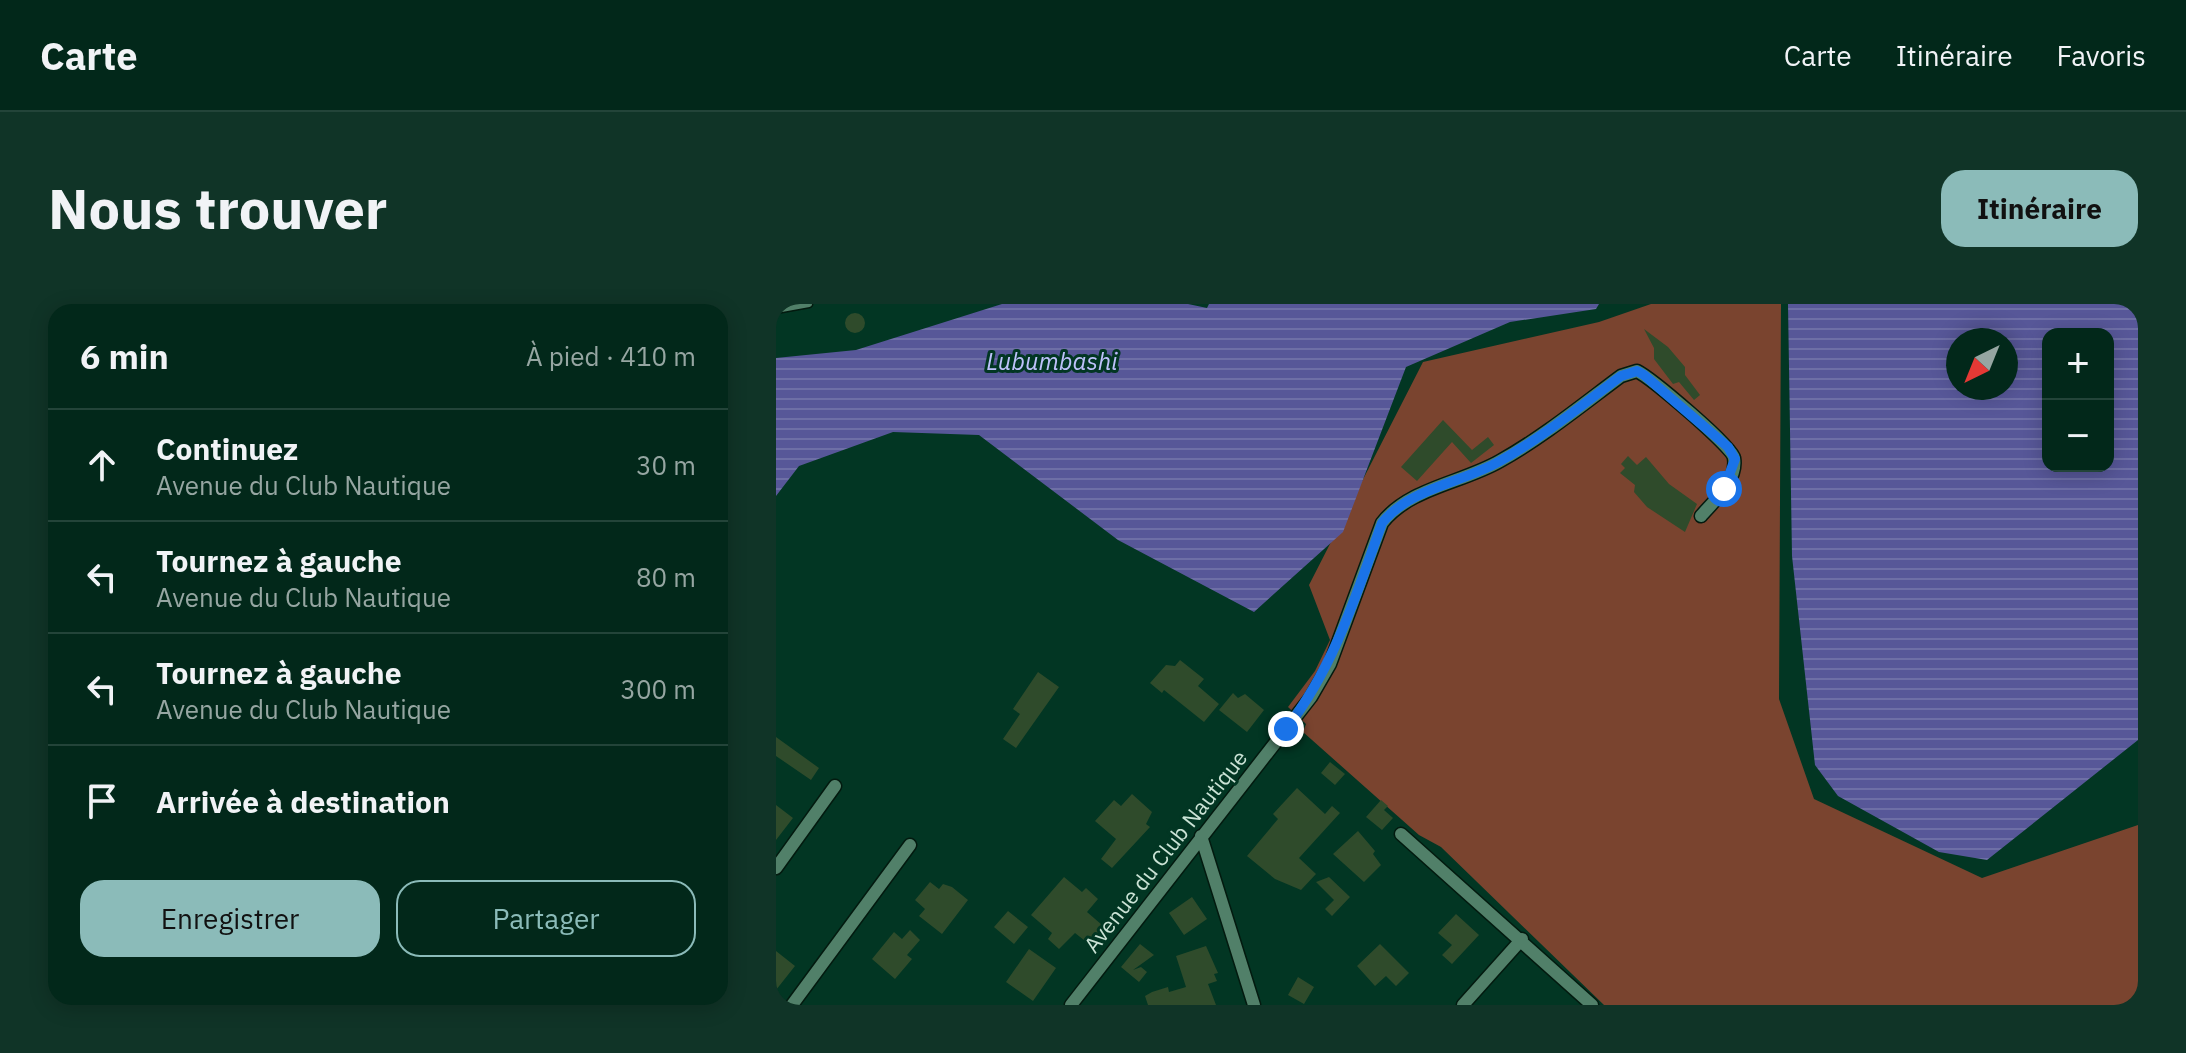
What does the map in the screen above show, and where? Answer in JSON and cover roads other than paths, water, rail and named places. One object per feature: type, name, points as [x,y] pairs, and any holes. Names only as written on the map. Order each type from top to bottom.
[{"type":"street","name":"Avenue du Club Nautique","points":[[1071,1005],[1311,697],[1336,649],[1382,523],[1405,501],[1479,473],[1621,376],[1637,371],[1717,435],[1732,452],[1735,459],[1730,479],[1701,516]]},
{"type":"street","points":[[776,868],[835,786]]},
{"type":"street","points":[[1401,834],[1522,939],[1592,1005]]},
{"type":"street","points":[[1201,836],[1254,1005]]},
{"type":"street","points":[[792,1005],[910,845]]},
{"type":"street","points":[[1463,1005],[1522,939]]},
{"type":"lane","points":[[776,310],[809,304]]},
{"type":"water","name":"Lubumbashi","points":[[1002,304],[1188,304],[1207,308],[1209,304],[1599,304],[1596,309],[1510,322],[1406,367],[1343,532],[1254,612],[1118,540],[979,435],[893,432],[799,466],[776,496],[776,358],[856,350]]},
{"type":"water","points":[[1788,304],[2138,304],[2138,740],[1987,860],[1939,852],[1838,796],[1815,765],[1792,556]]}]
